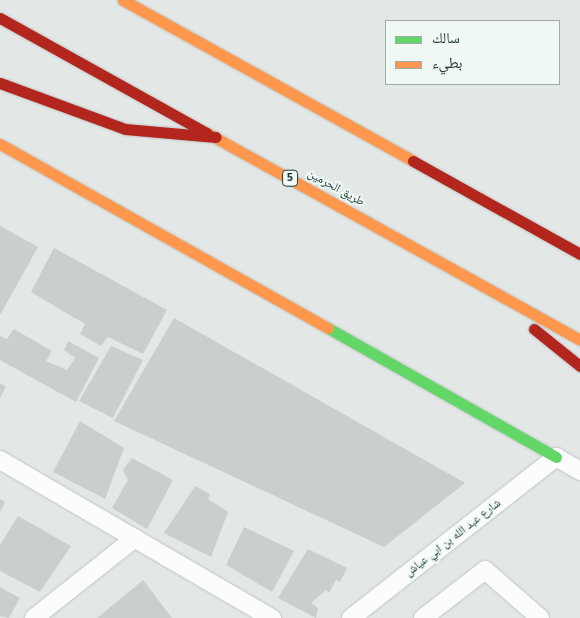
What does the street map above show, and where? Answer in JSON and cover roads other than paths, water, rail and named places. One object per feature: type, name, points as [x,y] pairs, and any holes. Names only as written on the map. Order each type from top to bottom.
[{"type":"main road","points":[[123,0],[580,254]]},
{"type":"main road","name":"طريق الحرمين","points":[[0,18],[580,340]]},
{"type":"main road","points":[[0,83],[126,129],[216,137]]},
{"type":"main road","points":[[0,144],[556,457]]},
{"type":"main road","points":[[466,276],[580,366]]},
{"type":"street","points":[[556,457],[580,471]]},
{"type":"street","name":"شارع عبد الله بن ابي عياش","points":[[351,618],[556,457]]},
{"type":"street","points":[[0,460],[272,618]]},
{"type":"street","points":[[34,618],[136,538]]},
{"type":"street","points":[[423,618],[484,570],[540,618]]}]
